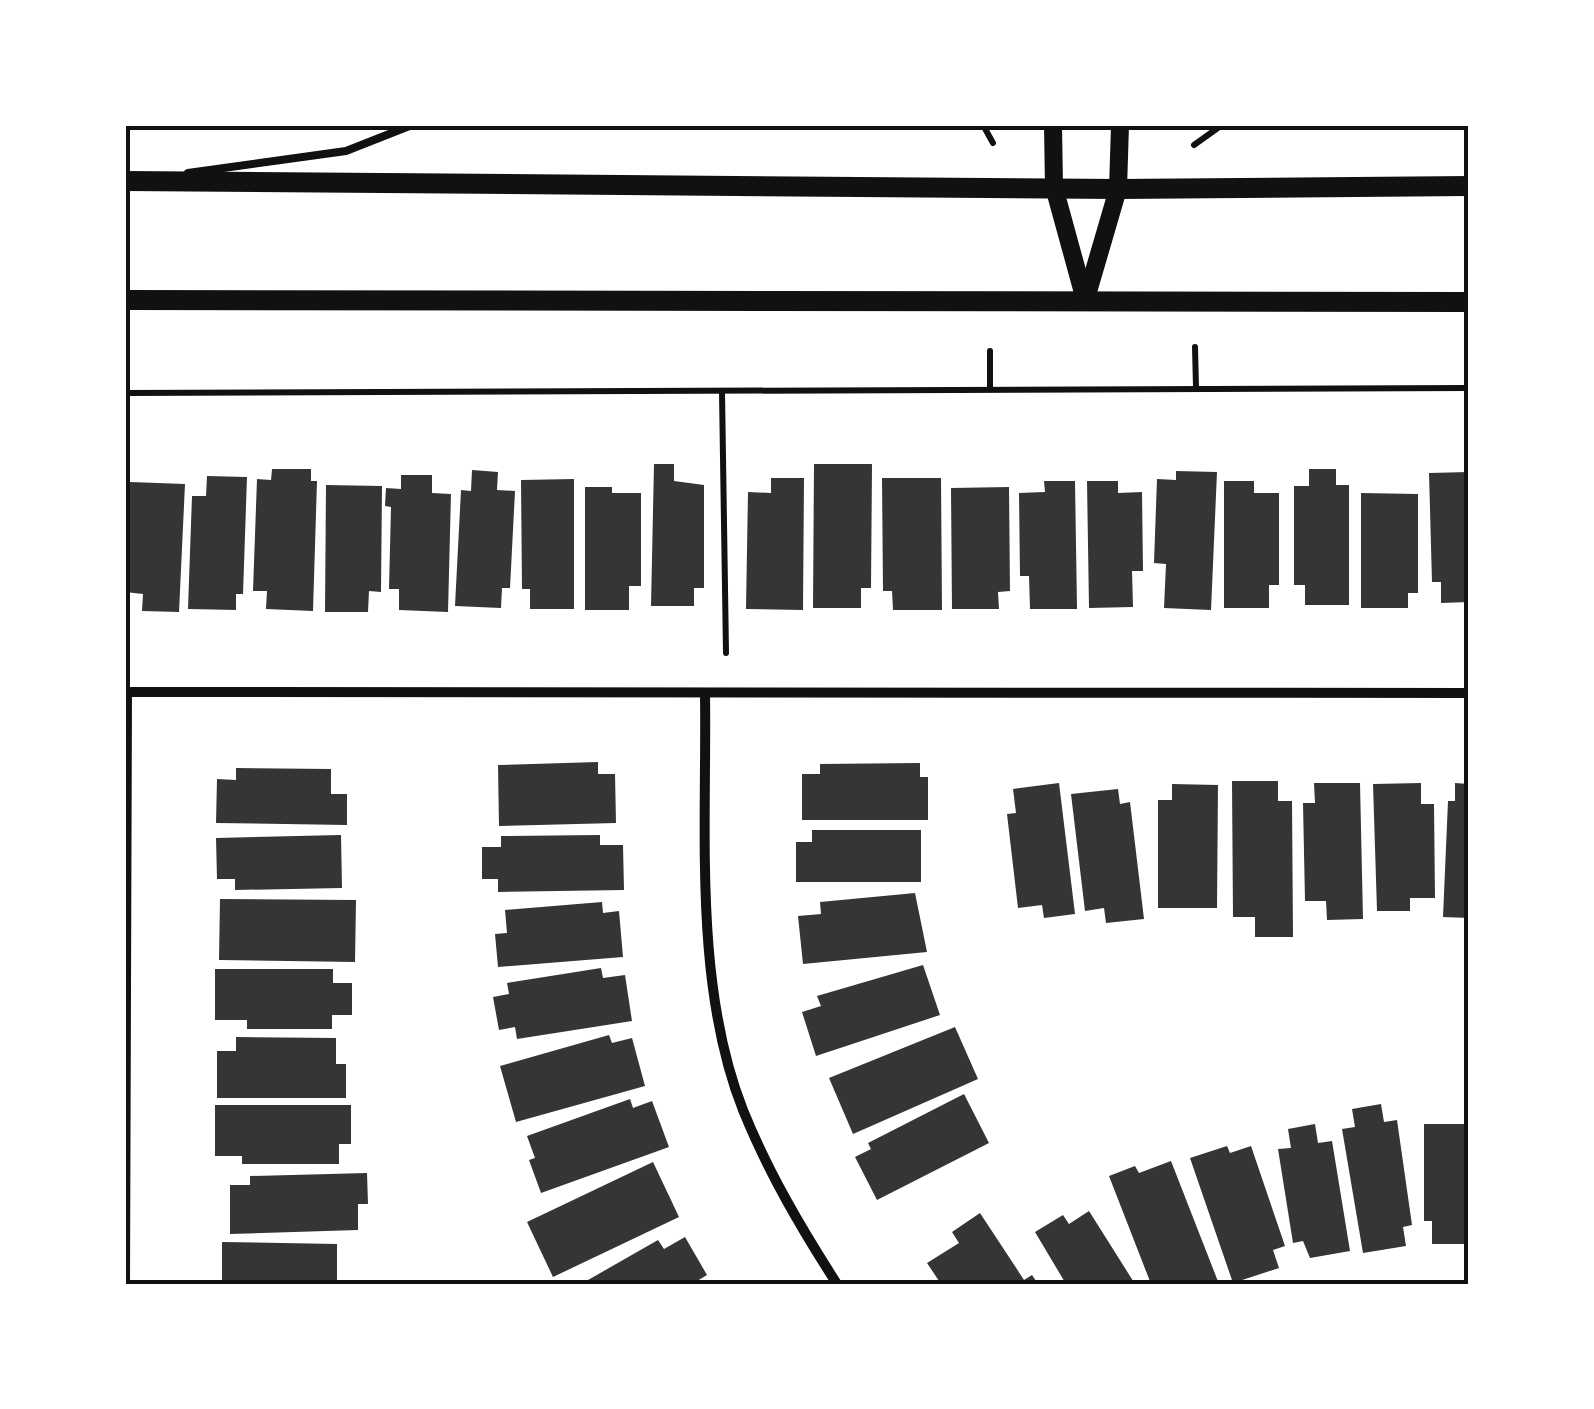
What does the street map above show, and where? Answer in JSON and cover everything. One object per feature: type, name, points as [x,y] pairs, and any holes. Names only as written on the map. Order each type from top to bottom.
[{"type":"main road","points":[[125,180],[1118,188],[1469,186]]},
{"type":"main road","points":[[125,300],[1469,302]]},
{"type":"street","points":[[1053,125],[1054,187],[1085,302]]},
{"type":"street","points":[[1085,302],[1118,188],[1120,125]]},
{"type":"street","points":[[125,1284],[126,692],[1469,693]]},
{"type":"street","points":[[705,694],[708,944],[725,1042],[742,1106],[785,1201],[836,1284]]},
{"type":"lane","points":[[147,179],[346,151],[412,125]]},
{"type":"path","points":[[983,125],[993,142]]},
{"type":"path","points":[[1194,145],[1222,125]]},
{"type":"path","points":[[1195,347],[1196,387]]},
{"type":"path","points":[[990,351],[990,389]]},
{"type":"path","points":[[125,394],[1469,388]]},
{"type":"path","points":[[722,392],[726,653]]},
{"type":"building","points":[[654,464],[674,464],[674,481],[704,485],[704,588],[694,588],[694,606],[651,606]]},
{"type":"building","points":[[814,464],[872,464],[871,588],[861,588],[861,608],[813,608]]},
{"type":"building","points":[[272,469],[311,469],[311,481],[317,481],[313,611],[266,609],[267,591],[253,591],[257,479],[271,480]]},
{"type":"building","points":[[1309,469],[1336,469],[1336,485],[1349,485],[1349,605],[1305,605],[1305,585],[1294,585],[1294,486],[1309,486]]},
{"type":"building","points":[[472,470],[498,472],[497,490],[515,491],[510,588],[502,588],[501,608],[455,606],[461,490],[471,491]]},
{"type":"building","points":[[1176,471],[1217,472],[1211,610],[1164,608],[1166,564],[1154,563],[1157,479],[1176,480]]},
{"type":"building","points":[[1469,472],[1469,602],[1441,603],[1441,582],[1432,582],[1429,473]]},
{"type":"building","points":[[401,475],[432,475],[432,493],[451,494],[448,612],[399,610],[399,589],[389,589],[391,507],[385,506],[386,488],[401,489]]},
{"type":"building","points":[[207,476],[247,477],[243,594],[236,594],[236,610],[188,609],[192,496],[206,496]]},
{"type":"building","points":[[771,478],[804,478],[803,610],[746,609],[748,492],[771,493]]},
{"type":"building","points":[[882,478],[941,478],[942,610],[893,610],[892,591],[883,591]]},
{"type":"building","points":[[574,479],[574,609],[530,609],[530,589],[522,589],[521,480]]},
{"type":"building","points":[[1044,481],[1075,481],[1077,609],[1030,609],[1029,576],[1020,576],[1019,493],[1045,492]]},
{"type":"building","points":[[1087,481],[1118,481],[1118,493],[1142,492],[1143,571],[1132,571],[1133,607],[1089,608]]},
{"type":"building","points":[[1224,481],[1254,481],[1254,493],[1279,493],[1279,585],[1269,585],[1269,608],[1224,608]]},
{"type":"building","points":[[130,482],[185,484],[179,612],[142,611],[143,594],[125,592]]},
{"type":"building","points":[[326,485],[382,486],[381,592],[369,591],[368,612],[325,612]]},
{"type":"building","points":[[585,487],[612,487],[612,493],[641,493],[641,586],[629,586],[629,610],[585,610]]},
{"type":"building","points":[[1009,487],[1010,591],[998,592],[999,609],[952,609],[951,488]]},
{"type":"building","points":[[1361,493],[1418,494],[1418,593],[1408,593],[1408,608],[1361,608]]},
{"type":"building","points":[[598,762],[598,774],[615,774],[616,823],[499,826],[498,765]]},
{"type":"building","points":[[920,763],[920,777],[928,777],[928,820],[802,820],[802,774],[820,774],[820,764]]},
{"type":"building","points":[[236,768],[331,769],[331,794],[347,794],[347,825],[216,823],[217,779],[236,780]]},
{"type":"building","points":[[1232,781],[1278,781],[1278,801],[1292,801],[1293,937],[1255,937],[1255,917],[1233,917]]},
{"type":"building","points":[[1059,783],[1075,914],[1044,918],[1042,905],[1018,908],[1007,814],[1016,813],[1013,789]]},
{"type":"building","points":[[1314,783],[1360,783],[1363,919],[1327,920],[1326,901],[1305,901],[1303,803],[1315,803]]},
{"type":"building","points":[[1421,783],[1421,804],[1434,804],[1435,898],[1410,898],[1410,911],[1377,911],[1373,784]]},
{"type":"building","points":[[1455,783],[1469,784],[1469,918],[1443,917],[1448,801],[1455,801]]},
{"type":"building","points":[[1172,784],[1218,785],[1217,908],[1158,908],[1158,800],[1172,800]]},
{"type":"building","points":[[1118,789],[1120,804],[1130,802],[1144,919],[1106,923],[1104,908],[1085,911],[1071,794]]},
{"type":"building","points":[[812,830],[921,830],[921,882],[796,882],[796,842],[812,842]]},
{"type":"building","points":[[341,835],[342,888],[235,890],[235,879],[217,879],[216,838]]},
{"type":"building","points":[[600,835],[600,845],[623,845],[624,890],[498,892],[498,879],[482,879],[482,847],[501,847],[501,836]]},
{"type":"building","points":[[915,893],[927,952],[803,964],[798,916],[821,914],[820,902]]},
{"type":"building","points":[[220,899],[356,900],[355,962],[219,960]]},
{"type":"building","points":[[602,902],[603,913],[619,911],[623,957],[498,967],[495,934],[507,933],[505,910]]},
{"type":"building","points":[[923,965],[940,1015],[816,1056],[802,1012],[821,1006],[817,996]]},
{"type":"building","points":[[601,968],[603,978],[625,975],[632,1021],[517,1039],[515,1027],[499,1030],[493,997],[509,994],[507,983]]},
{"type":"building","points":[[215,969],[333,969],[333,983],[352,983],[352,1015],[332,1015],[332,1029],[247,1029],[247,1020],[215,1020]]},
{"type":"building","points":[[955,1027],[978,1079],[853,1134],[829,1078]]},
{"type":"building","points":[[609,1035],[612,1043],[632,1038],[645,1086],[516,1122],[500,1066]]},
{"type":"building","points":[[236,1037],[336,1038],[336,1064],[346,1064],[346,1098],[217,1098],[217,1051],[236,1051]]},
{"type":"building","points":[[964,1094],[989,1143],[877,1200],[855,1157],[871,1149],[868,1143]]},
{"type":"building","points":[[630,1099],[633,1108],[652,1101],[669,1147],[541,1193],[529,1160],[535,1158],[527,1136]]},
{"type":"building","points":[[1381,1104],[1384,1122],[1397,1120],[1412,1225],[1403,1227],[1406,1246],[1363,1253],[1342,1129],[1355,1127],[1352,1109]]},
{"type":"building","points":[[215,1105],[351,1105],[351,1144],[339,1144],[339,1164],[242,1164],[242,1156],[215,1156]]},
{"type":"building","points":[[1315,1124],[1318,1143],[1332,1141],[1350,1251],[1310,1258],[1303,1241],[1293,1243],[1278,1149],[1291,1148],[1288,1129]]},
{"type":"building","points":[[1424,1124],[1469,1124],[1469,1244],[1432,1244],[1432,1221],[1424,1221]]},
{"type":"building","points":[[1227,1146],[1230,1153],[1251,1146],[1285,1246],[1273,1250],[1279,1268],[1233,1283],[1190,1158]]},
{"type":"building","points":[[1171,1161],[1219,1284],[1151,1284],[1109,1176],[1135,1166],[1139,1173]]},
{"type":"building","points":[[653,1162],[679,1217],[553,1277],[527,1222]]},
{"type":"building","points":[[367,1173],[368,1204],[358,1204],[358,1230],[230,1234],[230,1185],[250,1185],[250,1176]]},
{"type":"building","points":[[1089,1211],[1135,1284],[1066,1284],[1035,1232],[1063,1215],[1069,1224]]},
{"type":"building","points":[[980,1213],[1024,1280],[1032,1275],[1038,1284],[941,1284],[927,1263],[959,1243],[952,1232]]},
{"type":"building","points":[[685,1237],[707,1275],[692,1284],[581,1284],[658,1240],[664,1249]]},
{"type":"building","points":[[222,1242],[337,1244],[337,1284],[222,1284]]}]
